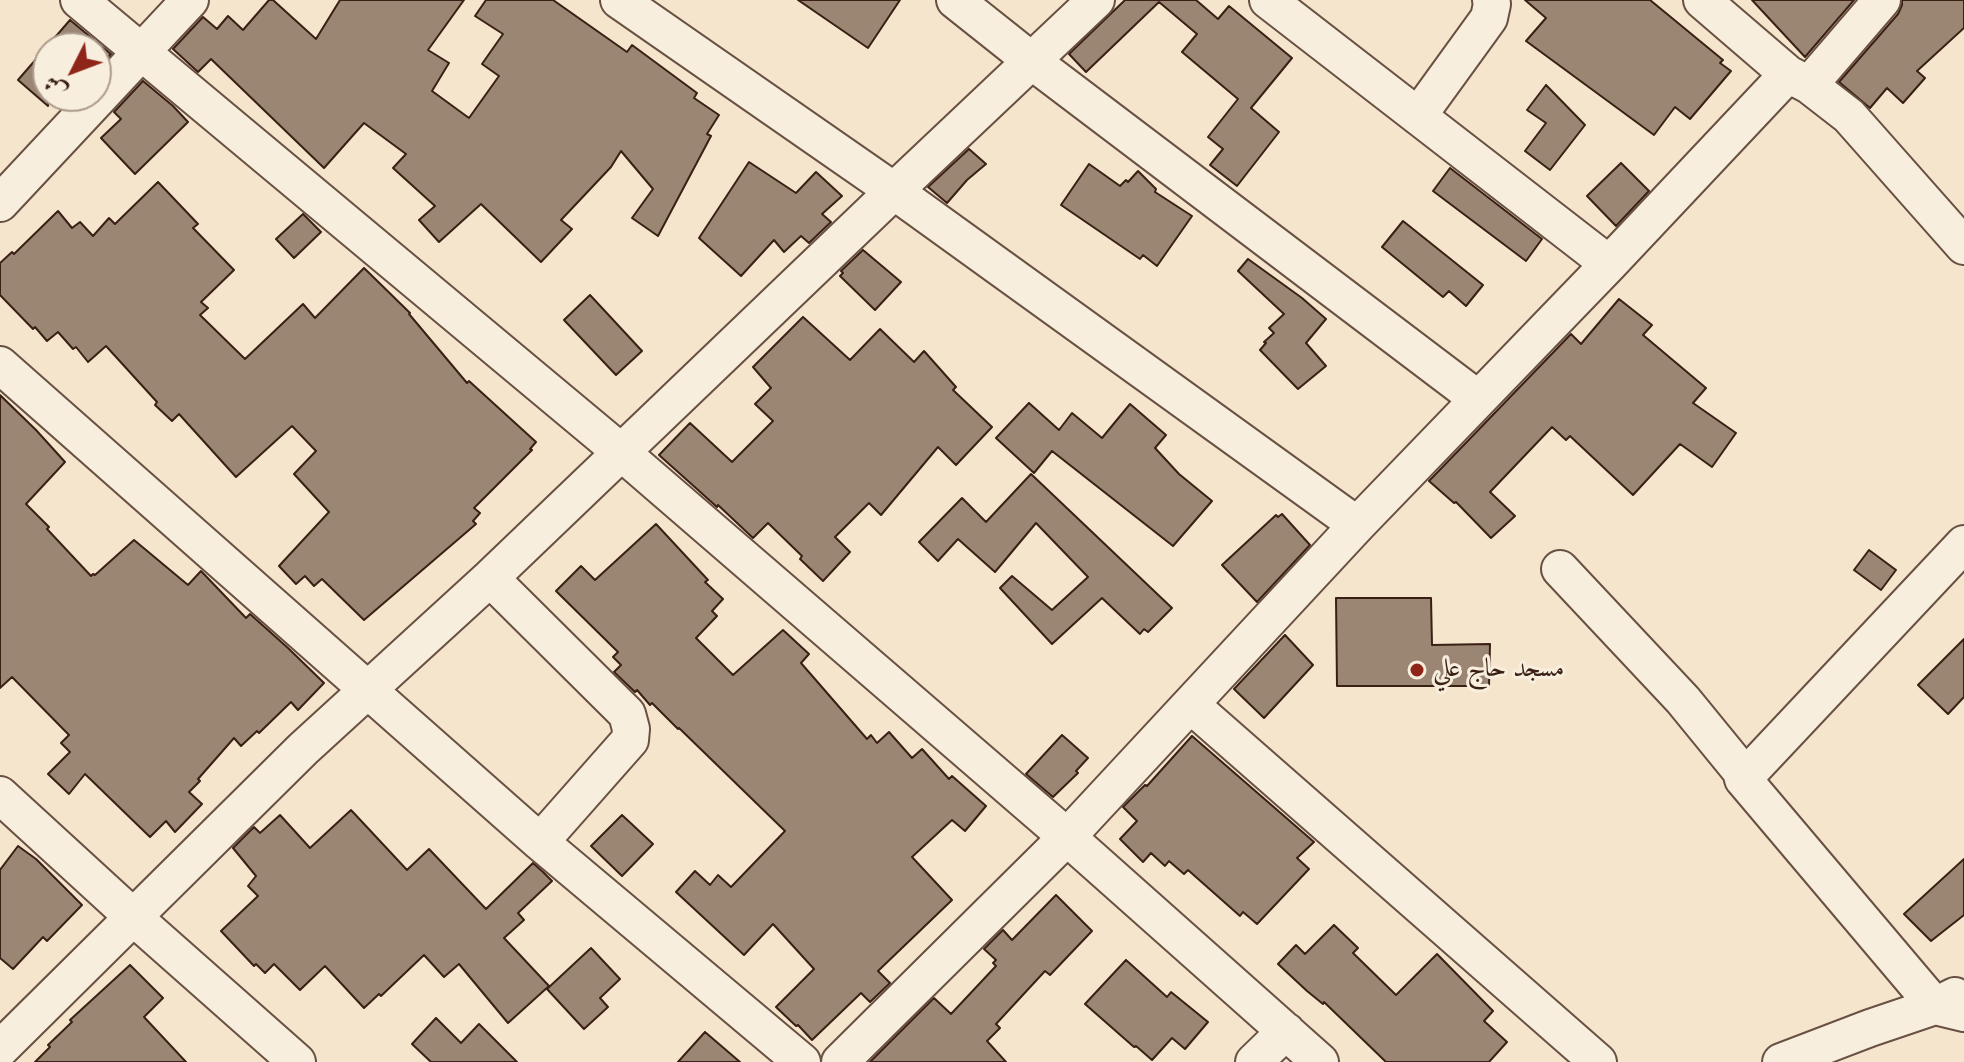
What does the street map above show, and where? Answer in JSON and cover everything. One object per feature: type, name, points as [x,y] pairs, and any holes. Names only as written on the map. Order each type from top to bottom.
[{"type":"street","points":[[79,0],[621,452],[1067,837],[1320,1062]]},
{"type":"street","points":[[0,203],[190,0]]},
{"type":"street","points":[[619,0],[894,191],[1357,525]]},
{"type":"street","points":[[955,0],[1478,399]]},
{"type":"street","points":[[0,1049],[303,749],[490,578],[1096,0]]},
{"type":"street","points":[[1268,0],[1609,264]]},
{"type":"street","points":[[1418,116],[1489,18],[1491,0]]},
{"type":"street","points":[[1702,0],[1798,80],[1849,116],[1964,246]]},
{"type":"street","points":[[840,1062],[1067,837],[1357,525],[1609,264],[1882,0]]},
{"type":"street","points":[[0,365],[540,842],[802,1062]]},
{"type":"street","points":[[1743,779],[1964,544]]},
{"type":"street","points":[[1560,569],[1683,700],[1741,771],[1743,779],[1954,1003],[1870,1028],[1781,1062]]},
{"type":"street","points":[[490,578],[627,714],[631,729],[630,740],[540,842]]},
{"type":"street","points":[[1191,705],[1598,1062]]},
{"type":"street","points":[[0,795],[297,1062]]},
{"type":"street","points":[[1254,1062],[1286,1031]]},
{"type":"building","points":[[269,0],[273,0],[316,39],[340,0],[464,0],[428,50],[449,63],[432,91],[469,118],[499,76],[482,64],[503,34],[475,16],[486,0],[553,0],[627,52],[632,45],[697,93],[694,98],[719,115],[658,236],[632,218],[653,189],[621,151],[611,167],[561,220],[572,229],[541,262],[481,204],[439,242],[419,220],[435,206],[393,168],[406,154],[364,123],[324,168],[211,59],[198,72],[173,49],[203,17],[217,29],[228,16],[243,30]]},
{"type":"building","points":[[798,0],[900,0],[868,48]]},
{"type":"building","points":[[1125,0],[1196,0],[1218,19],[1229,6],[1292,58],[1251,108],[1279,132],[1237,186],[1210,165],[1223,149],[1208,137],[1238,99],[1182,52],[1197,34],[1159,2],[1086,72],[1069,54]]},
{"type":"building","points":[[1525,0],[1650,0],[1723,60],[1720,63],[1731,71],[1690,119],[1675,107],[1654,135],[1526,41],[1546,18]]},
{"type":"building","points":[[1752,0],[1854,0],[1805,57]]},
{"type":"building","points":[[1902,0],[1964,0],[1964,28],[1917,71],[1925,78],[1903,103],[1887,88],[1870,108],[1839,82],[1898,14]]},
{"type":"building","points":[[70,20],[84,32],[60,32]]},
{"type":"building","points":[[32,64],[32,92],[18,80]]},
{"type":"building","points":[[143,81],[188,122],[135,174],[101,138],[121,119],[114,112]]},
{"type":"building","points":[[1546,85],[1585,125],[1550,170],[1525,151],[1546,123],[1527,110]]},
{"type":"building","points":[[969,149],[986,164],[947,203],[928,187]]},
{"type":"building","points":[[749,162],[796,193],[816,172],[842,196],[822,214],[831,222],[809,243],[801,236],[784,252],[774,240],[741,276],[699,238]]},
{"type":"building","points":[[1621,163],[1649,191],[1616,226],[1587,196]]},
{"type":"building","points":[[1089,164],[1120,186],[1138,171],[1156,189],[1155,192],[1192,216],[1157,266],[1143,255],[1140,259],[1061,205]]},
{"type":"building","points":[[1450,168],[1542,239],[1526,261],[1433,191]]},
{"type":"building","points":[[158,182],[198,224],[193,228],[234,270],[201,302],[208,308],[200,315],[245,359],[303,304],[315,318],[364,268],[410,313],[467,383],[469,381],[536,442],[532,450],[474,508],[480,513],[473,521],[476,524],[364,620],[322,579],[314,586],[305,576],[296,584],[279,566],[329,512],[294,474],[316,451],[292,426],[236,477],[179,414],[172,421],[155,405],[157,402],[106,346],[88,362],[58,332],[47,341],[0,295],[0,263],[12,252],[14,254],[58,211],[72,228],[80,222],[93,236],[109,218],[115,224]]},
{"type":"building","points":[[303,214],[321,232],[294,258],[276,239]]},
{"type":"building","points":[[1403,221],[1483,285],[1466,306],[1449,291],[1443,297],[1382,247]]},
{"type":"building","points":[[863,250],[901,282],[875,310],[840,276],[841,271]]},
{"type":"building","points":[[1248,259],[1326,319],[1306,343],[1326,366],[1298,389],[1260,350],[1274,333],[1269,328],[1284,314],[1238,271]]},
{"type":"building","points":[[590,295],[642,351],[616,375],[564,320]]},
{"type":"building","points":[[1619,299],[1652,325],[1643,335],[1706,388],[1693,403],[1736,433],[1712,467],[1680,444],[1633,495],[1570,436],[1566,440],[1552,427],[1490,492],[1515,516],[1491,538],[1456,502],[1429,481],[1571,334],[1581,344]]},
{"type":"building","points":[[803,317],[850,360],[880,329],[914,362],[924,351],[956,387],[953,390],[992,427],[956,465],[938,447],[881,515],[869,503],[835,537],[850,552],[823,581],[768,523],[753,538],[659,455],[690,423],[732,462],[773,421],[755,404],[771,388],[753,367]]},
{"type":"building","points":[[0,395],[65,462],[26,504],[91,576],[134,540],[188,585],[201,571],[246,618],[250,614],[324,683],[298,710],[291,702],[241,746],[234,738],[189,792],[202,804],[175,832],[166,821],[150,837],[85,774],[69,794],[48,774],[70,752],[61,743],[69,735],[12,677],[0,688]]},
{"type":"building","points":[[1029,403],[1059,430],[1072,413],[1102,438],[1130,404],[1166,435],[1155,448],[1179,474],[1212,501],[1173,546],[1052,451],[1034,473],[996,438]]},
{"type":"building","points":[[1031,474],[1172,608],[1148,632],[1144,629],[1140,634],[1102,598],[1052,644],[1000,588],[1012,576],[1052,610],[1088,577],[1036,523],[995,572],[958,539],[938,561],[919,542],[962,498],[986,522]]},
{"type":"building","points":[[1282,514],[1310,545],[1257,602],[1222,565],[1276,515]]},
{"type":"building","points":[[656,524],[723,599],[712,611],[717,616],[696,638],[733,675],[783,630],[809,654],[801,663],[867,739],[871,735],[877,743],[889,732],[912,758],[922,749],[949,779],[952,776],[986,806],[965,831],[952,820],[912,857],[952,900],[878,971],[890,983],[870,1002],[861,993],[812,1040],[776,1007],[814,969],[773,924],[744,955],[676,892],[695,871],[710,885],[718,875],[731,887],[785,831],[679,728],[614,672],[621,665],[613,657],[618,652],[556,591],[581,566],[595,580]]},
{"type":"building","points":[[1869,550],[1896,570],[1881,590],[1854,570]]},
{"type":"building","points":[[1336,598],[1431,598],[1432,645],[1490,644],[1489,686],[1337,686]]},
{"type":"building","points":[[1285,635],[1313,665],[1264,718],[1234,689]]},
{"type":"building","points":[[1964,639],[1964,697],[1948,714],[1918,685]]},
{"type":"building","points":[[1062,735],[1088,758],[1076,771],[1078,773],[1053,797],[1026,774]]},
{"type":"building","points":[[1192,736],[1314,842],[1297,858],[1309,869],[1257,924],[1243,912],[1240,916],[1188,870],[1184,874],[1169,861],[1165,866],[1151,853],[1143,862],[1120,839],[1137,821],[1123,807],[1147,786]]},
{"type":"building","points":[[351,810],[407,870],[429,849],[486,909],[533,863],[552,881],[518,913],[524,920],[504,938],[549,986],[508,1023],[459,964],[444,977],[424,955],[364,1008],[325,966],[300,990],[274,964],[265,973],[256,964],[254,966],[221,931],[258,896],[248,886],[256,876],[233,848],[254,827],[260,833],[280,815],[310,848]]},
{"type":"building","points":[[622,815],[653,844],[622,876],[591,846]]},
{"type":"building","points":[[18,846],[36,859],[82,905],[47,941],[43,937],[13,969],[0,958],[0,870]]},
{"type":"building","points":[[1964,859],[1964,915],[1931,941],[1904,914]]},
{"type":"building","points":[[1056,895],[1092,931],[1050,975],[1045,971],[996,1024],[1000,1028],[987,1041],[1006,1062],[870,1062],[934,998],[951,1014],[996,966],[993,963],[996,960],[984,949],[1003,930],[1012,940]]},
{"type":"building","points":[[1334,925],[1358,948],[1353,953],[1396,995],[1437,954],[1493,1011],[1484,1021],[1507,1042],[1489,1062],[1386,1062],[1324,1002],[1278,964],[1296,945],[1305,954]]},
{"type":"building","points":[[591,948],[620,979],[600,998],[608,1007],[584,1029],[547,989]]},
{"type":"building","points":[[1126,960],[1167,997],[1171,992],[1208,1022],[1185,1049],[1172,1038],[1152,1060],[1085,1004]]},
{"type":"building","points":[[130,965],[163,998],[144,1017],[186,1062],[35,1062],[72,1022],[70,1020]]},
{"type":"building","points":[[436,1018],[461,1043],[479,1024],[517,1062],[431,1062],[412,1044]]},
{"type":"building","points":[[705,1032],[740,1062],[678,1062]]},
{"type":"place","name":"مسجد حاج علي","points":[[1417,670]]}]
